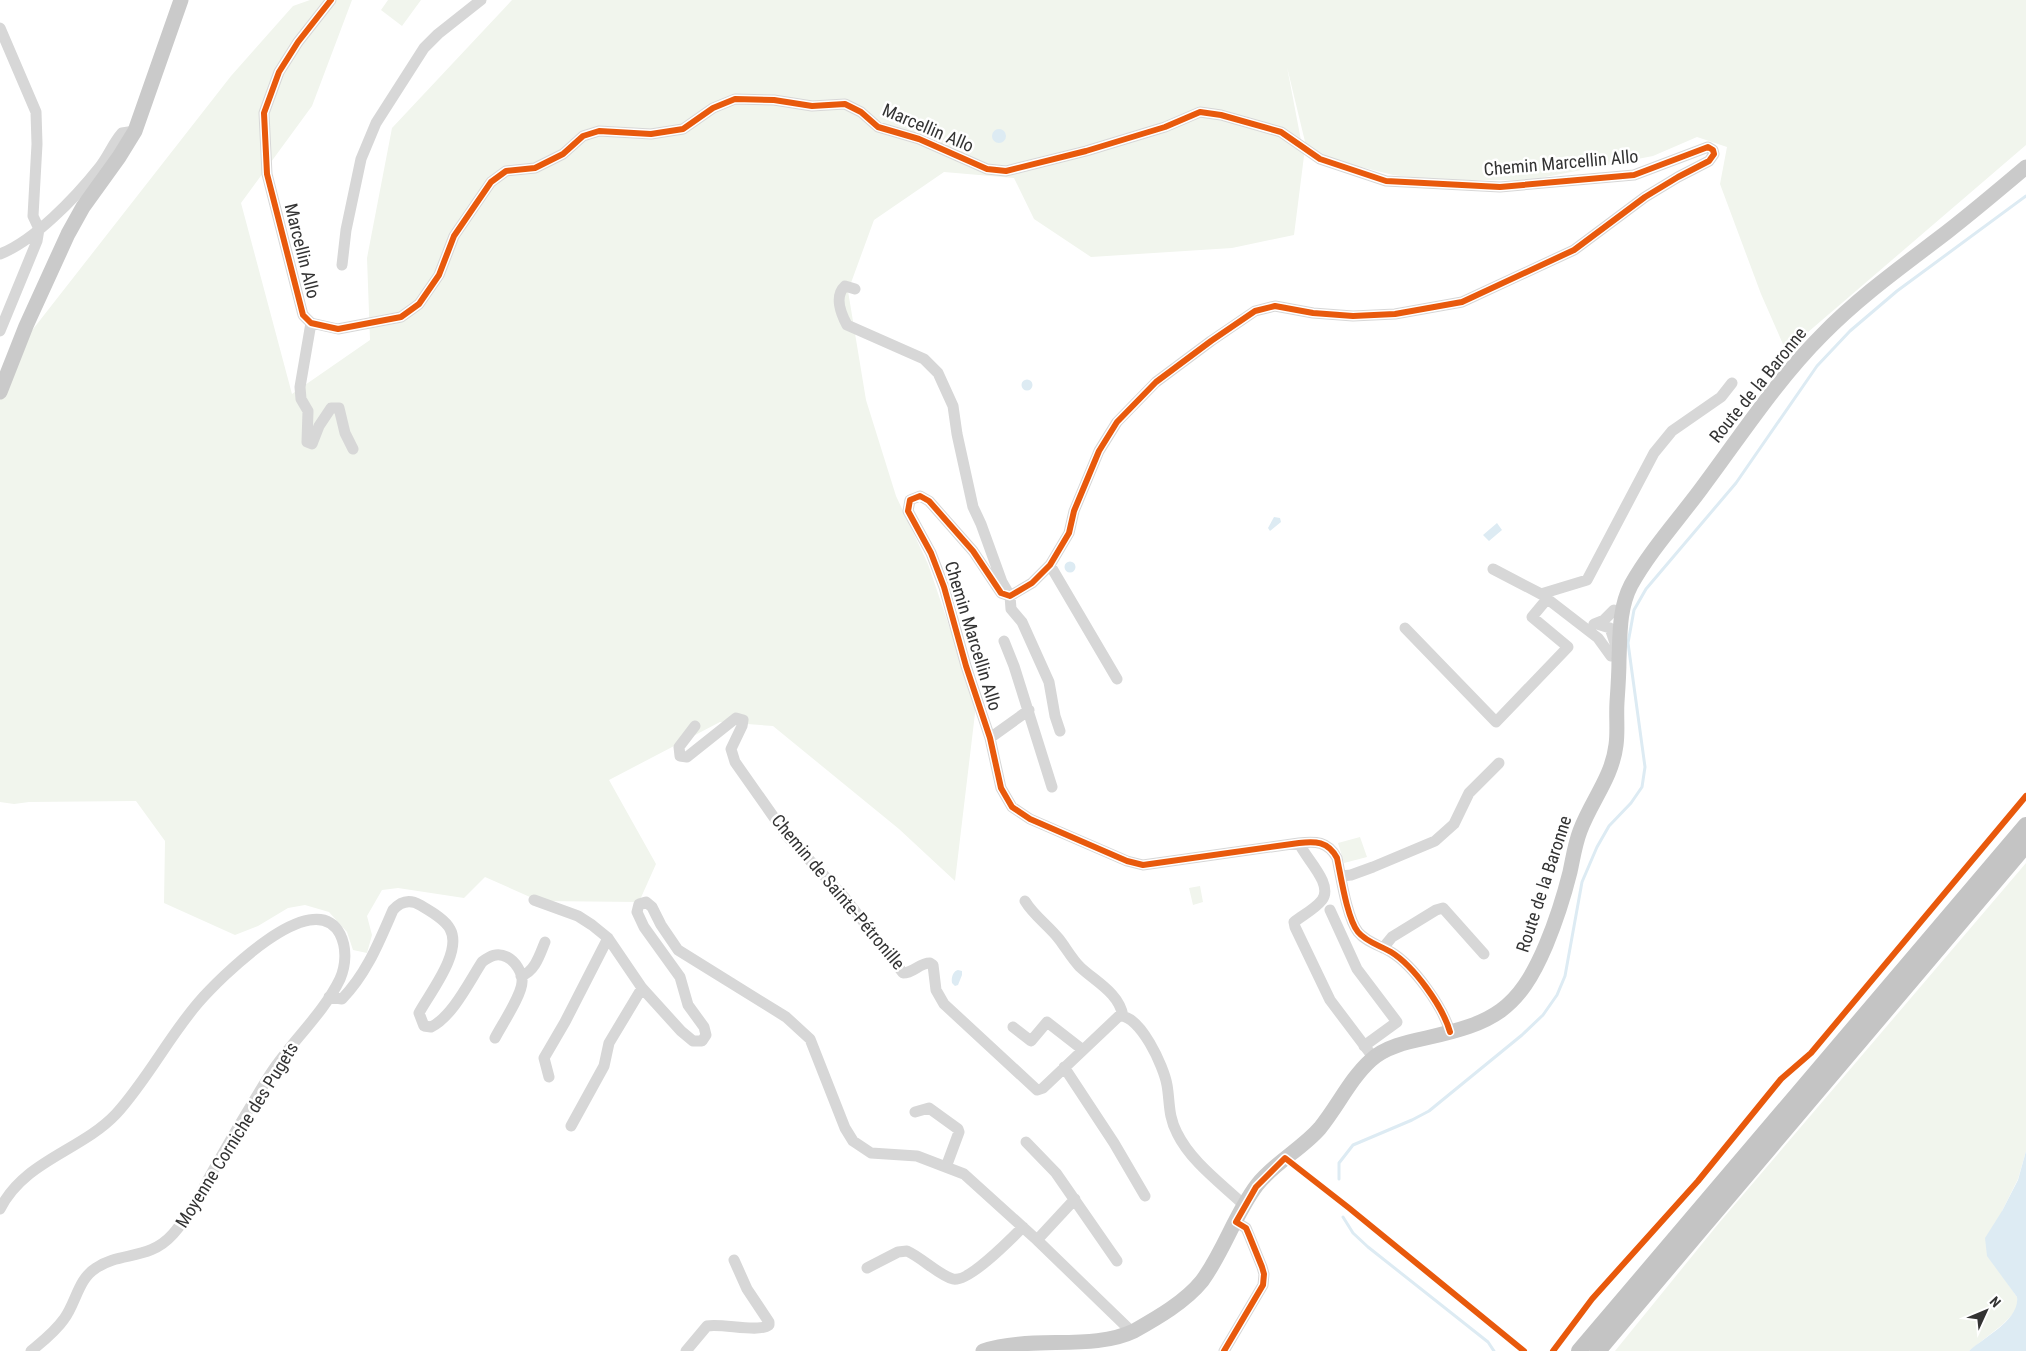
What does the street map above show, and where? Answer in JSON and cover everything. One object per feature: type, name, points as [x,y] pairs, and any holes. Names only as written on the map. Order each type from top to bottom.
[{"type":"highway","points":[[1579,1351],[2026,825]]},
{"type":"highway","points":[[1598,1351],[2026,845]]},
{"type":"main road","points":[[0,392],[26,326],[68,234],[83,208],[135,131],[181,0]]},
{"type":"main road","name":"Route de la Baronne","points":[[983,1351],[1024,1343],[1113,1339],[1132,1332],[1178,1303],[1199,1284],[1264,1177],[1308,1141],[1321,1127],[1352,1080],[1368,1051],[1450,1032],[1482,1022],[1496,1016],[1510,1004],[1535,969],[1546,946],[1562,899],[1581,827],[1611,770],[1616,744],[1617,702],[1615,659],[1609,627],[1638,574],[1794,364],[1822,334],[1885,278],[2026,168]]},
{"type":"street","name":"Marcellin Allo","points":[[331,0],[298,42],[279,72],[264,113],[268,174],[302,316],[311,323],[338,330],[401,318],[419,304],[438,275],[454,236],[491,182],[506,171],[535,168],[563,154],[583,136],[599,131],[651,134],[683,129],[713,108],[736,99],[774,100],[812,106],[844,104],[861,112],[878,127],[919,139],[987,169],[1006,171],[1086,151]]},
{"type":"street","points":[[342,265],[346,230],[361,159],[376,123],[424,48],[481,0]]},
{"type":"street","points":[[0,28],[36,112],[37,144],[33,216],[39,229],[37,241],[0,332]]},
{"type":"street","name":"Chemin Marcellin Allo","points":[[1086,151],[1165,127],[1200,112],[1221,115],[1281,132],[1320,159],[1386,181],[1500,187],[1634,175],[1708,147],[1713,150],[1714,154],[1709,161],[1645,197],[1574,250],[1462,302],[1396,314],[1353,316],[1313,313],[1275,306],[1254,311],[1211,340],[1156,382],[1117,422],[1099,450],[1074,511],[1068,533],[1050,565],[1032,583],[1010,596],[1001,593],[973,551],[929,501],[920,496],[910,500],[908,511],[931,552],[944,587],[966,666],[990,738],[1001,788],[1012,807],[1030,819],[1127,861],[1143,865],[1314,841],[1322,843],[1330,848],[1337,858],[1352,919],[1359,933],[1400,958],[1436,1001],[1446,1019],[1450,1032]]},
{"type":"street","points":[[0,254],[29,239],[76,194],[98,169],[122,133],[135,131]]},
{"type":"street","points":[[855,289],[845,286],[840,290],[839,299],[847,325],[924,359],[938,373],[953,406],[973,508],[981,524],[1002,582],[1010,596],[1011,609],[1022,622],[1050,682],[1055,716],[1060,731]]},
{"type":"street","points":[[311,323],[300,387],[301,399],[308,411],[307,442],[312,444],[331,408],[339,408],[345,433],[353,449]]},
{"type":"street","points":[[1406,628],[1496,722],[1568,647],[1532,617],[1544,596],[1587,580],[1654,453],[1672,431],[1721,397],[1732,383]]},
{"type":"street","points":[[1050,565],[1117,679]]},
{"type":"street","points":[[1492,569],[1544,596],[1580,623],[1609,627],[1615,659]]},
{"type":"street","points":[[1004,641],[1029,710],[1052,786]]},
{"type":"street","points":[[990,738],[1029,710]]},
{"type":"street","name":"Chemin de Sainte-Pétronille","points":[[695,726],[679,747],[680,756],[688,757],[736,718],[742,720],[742,726],[731,749],[735,762],[787,836],[845,898],[903,973],[910,973],[923,963],[930,962],[933,965],[936,990],[944,1004],[1037,1090],[1043,1088],[1119,1016],[1123,1016]]},
{"type":"street","points":[[1341,876],[1351,875],[1435,841],[1454,824],[1469,793],[1499,763]]},
{"type":"street","points":[[1299,843],[1302,851],[1321,877],[1325,885],[1325,894],[1319,904],[1294,922],[1295,928],[1330,1000],[1368,1051],[1397,1022],[1357,969],[1330,910]]},
{"type":"street","points":[[534,900],[578,916],[592,924],[608,938],[642,988],[681,1031],[693,1041],[702,1041],[706,1035],[704,1026],[688,1005],[680,977],[644,927],[637,912],[639,904],[646,902],[652,907],[661,925],[678,950],[786,1017],[810,1039],[845,1128],[853,1140],[871,1153],[917,1156],[964,1174],[1023,1227],[1132,1332]]},
{"type":"street","points":[[1025,901],[1031,911],[1059,938],[1079,966],[1108,990],[1121,1006],[1123,1016],[1128,1017],[1134,1022],[1159,1062],[1167,1084],[1169,1112],[1177,1134],[1191,1154],[1245,1206]]},
{"type":"street","points":[[329,997],[342,999],[362,975],[371,960],[393,910],[404,902],[419,904],[446,922],[452,932],[452,946],[445,972],[419,1014],[424,1026],[431,1027],[438,1024],[446,1016],[482,962],[488,957],[496,955],[508,958],[517,966],[522,976],[522,986],[495,1038]]},
{"type":"street","points":[[1383,948],[1392,937],[1436,910],[1443,908],[1484,954]]},
{"type":"street","name":"Moyenne Corniche des Pugets","points":[[0,1209],[13,1188],[30,1173],[48,1159],[87,1138],[117,1113],[199,1002],[231,970],[268,939],[308,919],[329,922],[336,929],[341,936],[344,947],[345,960],[340,979],[329,997],[273,1071],[237,1129],[194,1208],[173,1234],[149,1252],[95,1268],[82,1282],[64,1320],[31,1351]]},
{"type":"street","points":[[549,1077],[544,1058],[565,1022],[608,938]]},
{"type":"street","points":[[522,976],[532,969],[546,942]]},
{"type":"street","points":[[571,1126],[604,1066],[609,1043],[642,988]]},
{"type":"street","points":[[1013,1027],[1031,1040],[1047,1022],[1083,1050]]},
{"type":"street","points":[[1064,1067],[1114,1143],[1145,1196]]},
{"type":"street","points":[[915,1112],[930,1108],[960,1132],[946,1167]]},
{"type":"street","points":[[1026,1142],[1056,1173],[1078,1202],[1117,1261]]},
{"type":"street","points":[[1040,1243],[1078,1202]]},
{"type":"street","points":[[1224,1351],[1262,1285],[1264,1274],[1246,1228],[1236,1222]]},
{"type":"street","points":[[867,1268],[898,1252],[907,1251],[951,1279],[956,1280],[982,1264],[1023,1227]]},
{"type":"street","points":[[686,1351],[707,1326],[761,1329],[769,1326],[769,1322],[747,1289],[734,1260]]},
{"type":"shaded area","points":[[310,0],[352,0],[312,106],[241,203],[292,394],[370,340],[367,258],[392,128],[512,0],[2026,0],[2026,145],[1786,351],[1761,294],[1720,184],[1727,147],[1697,137],[1653,156],[1530,180],[1434,180],[1393,175],[1307,150],[1287,67],[1304,156],[1294,235],[1232,248],[1091,257],[1034,219],[1014,178],[944,172],[874,220],[848,291],[866,400],[896,496],[928,564],[976,705],[955,881],[899,829],[773,726],[720,722],[609,780],[656,864],[639,902],[539,901],[485,877],[464,898],[398,888],[382,890],[367,916],[372,935],[367,953],[353,950],[347,932],[329,912],[305,905],[288,908],[258,926],[235,935],[164,903],[165,841],[136,801],[29,802],[14,804],[0,802],[0,395],[30,333],[231,76],[293,6]]},
{"type":"shaded area","points":[[388,0],[421,0],[402,26],[381,10]]},
{"type":"shaded area","points":[[999,129],[1004,131],[1006,136],[1004,141],[999,143],[994,141],[992,136],[994,131]]},
{"type":"shaded area","points":[[1025,380],[1029,380],[1032,385],[1031,389],[1025,390],[1022,387],[1022,383]]},
{"type":"shaded area","points":[[1274,517],[1280,518],[1281,522],[1270,531],[1268,528]]},
{"type":"shaded area","points":[[1497,523],[1502,530],[1489,541],[1483,535]]},
{"type":"shaded area","points":[[1070,561],[1076,567],[1070,573],[1064,567]]},
{"type":"shaded area","points":[[1360,837],[1367,857],[1344,863],[1338,843]]},
{"type":"shaded area","points":[[2026,863],[2026,1151],[2018,1179],[2002,1211],[2003,1277],[2017,1297],[2018,1303],[2015,1312],[2002,1325],[1969,1351],[1615,1351],[1719,1223]]},
{"type":"shaded area","points":[[1200,886],[1203,902],[1193,905],[1189,888]]},
{"type":"shaded area","points":[[958,970],[962,971],[962,975],[958,985],[955,986],[952,983],[952,977]]},
{"type":"shaded area","points":[[2026,1151],[2026,1351],[1969,1351],[2007,1321],[2016,1305],[2017,1297],[1987,1256],[1985,1238],[2018,1180]]},
{"type":"waterway","points":[[1339,1179],[1339,1163],[1353,1145],[1429,1111],[1522,1035],[1543,1015],[1557,995],[1565,976],[1582,882],[1597,847],[1609,826],[1631,803],[1642,787],[1645,767],[1628,643],[1634,610],[1646,589],[1736,483],[1817,366],[1850,331],[1897,291],[2026,196]]},
{"type":"waterway","points":[[1343,1217],[1353,1233],[1368,1247],[1488,1342],[1494,1351]]},
{"type":"cycle path","points":[[331,0],[298,42],[279,72],[264,113],[267,174],[303,315],[311,323],[338,329],[401,317],[419,304],[439,275],[454,236],[491,182],[506,171],[535,168],[563,154],[583,136],[599,131],[651,134],[683,129],[713,108],[735,99],[774,100],[812,106],[845,104],[861,112],[878,127],[919,139],[987,169],[1006,171],[1086,151],[1165,127],[1200,112],[1221,115],[1281,132],[1320,159],[1386,181],[1500,187],[1634,175],[1708,147],[1713,150],[1714,154],[1709,161],[1645,197],[1574,250],[1462,302],[1395,314],[1353,316],[1313,313],[1275,306],[1255,311],[1156,382],[1117,422],[1099,451],[1074,511],[1069,533],[1050,565],[1032,583],[1010,596],[1001,593],[973,551],[929,501],[920,496],[910,500],[908,511],[931,553],[944,587],[966,666],[990,738],[1001,788],[1012,807],[1030,819],[1127,861],[1143,865],[1299,843],[1316,842],[1325,845],[1330,848],[1337,858],[1348,907],[1358,932],[1369,941],[1400,958],[1409,967],[1434,999],[1450,1032]]},
{"type":"cycle path","points":[[1553,1351],[1592,1299],[1698,1181],[1781,1079],[1811,1053],[2026,796]]},
{"type":"cycle path","points":[[1224,1351],[1263,1285],[1264,1274],[1249,1235],[1246,1228],[1236,1222],[1256,1187],[1285,1158],[1524,1351]]}]
